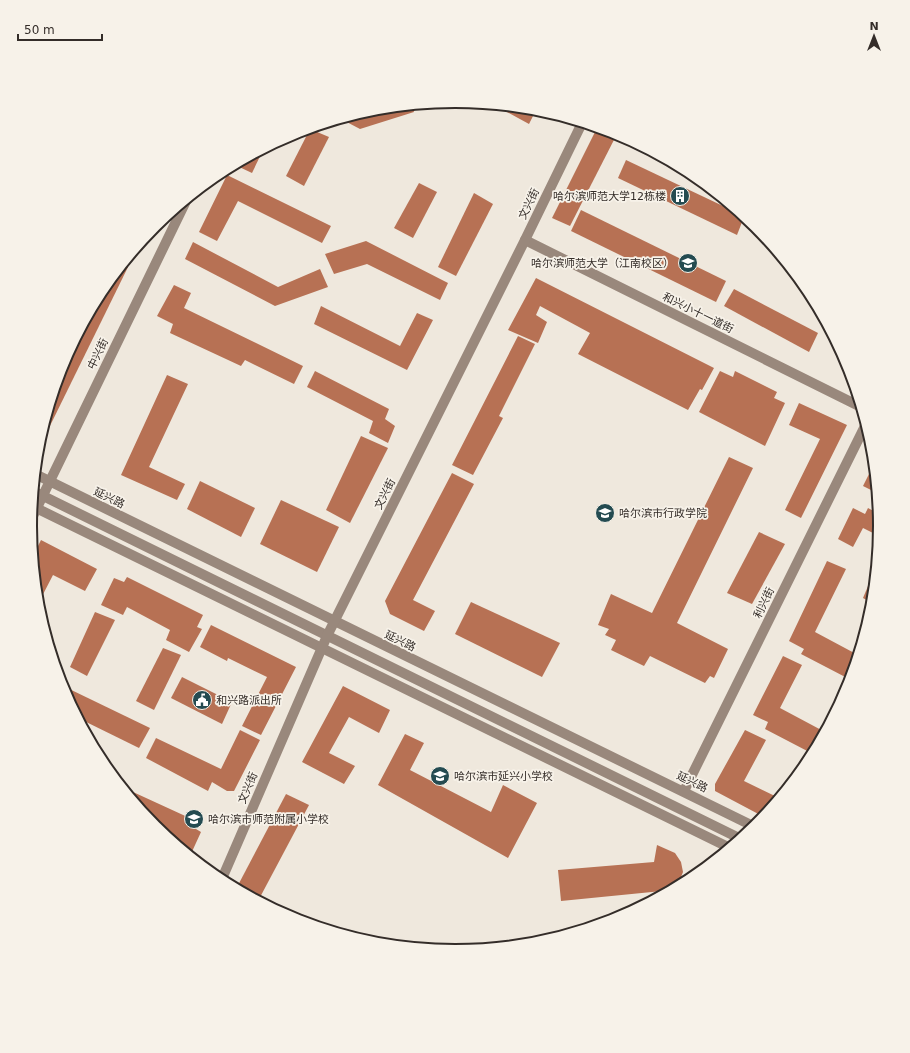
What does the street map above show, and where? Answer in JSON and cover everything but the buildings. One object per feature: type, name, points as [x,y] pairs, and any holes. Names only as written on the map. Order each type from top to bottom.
[{"type":"main road","name":"文兴街","points":[[225,875],[327,636],[526,240],[580,128]]},
{"type":"main road","name":"中兴街","points":[[39,492],[49,481],[182,210]]},
{"type":"main road","name":"和兴小十一道街","points":[[526,240],[855,404]]},
{"type":"main road","name":"利兴街","points":[[684,791],[862,432]]},
{"type":"main road","name":"延兴路","points":[[40,477],[334,622],[749,824]]},
{"type":"main road","points":[[39,493],[736,836]]},
{"type":"main road","points":[[38,509],[321,649],[725,846]]},
{"type":"place","name":"哈尔滨师范大学12栋楼","points":[[680,196]]},
{"type":"place","name":"哈尔滨师范大学（江南校区）","points":[[688,263]]},
{"type":"place","name":"哈尔滨市行政学院","points":[[605,513]]},
{"type":"place","name":"和兴路派出所","points":[[202,700]]},
{"type":"place","name":"哈尔滨市延兴小学校","points":[[440,776]]},
{"type":"place","name":"哈尔滨市师范附属小学校","points":[[194,819]]}]
